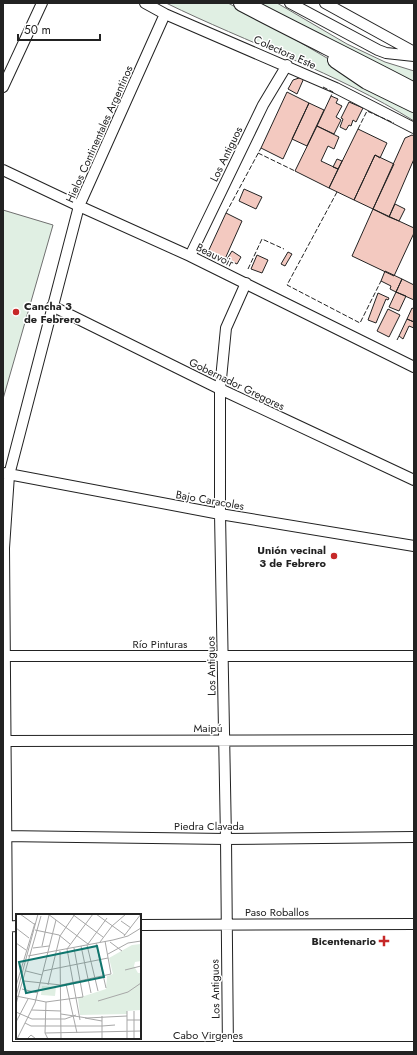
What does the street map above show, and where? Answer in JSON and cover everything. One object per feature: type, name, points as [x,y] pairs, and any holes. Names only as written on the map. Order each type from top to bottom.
[{"type":"main road","points":[[242,3],[298,33],[414,91]]},
{"type":"main road","points":[[298,33],[367,81],[414,104]]},
{"type":"street","points":[[3,87],[42,3]]},
{"type":"street","name":"Colectora Este","points":[[145,3],[166,14],[336,88],[414,128]]},
{"type":"street","points":[[290,3],[378,50],[414,56]]},
{"type":"street","points":[[324,3],[414,52]]},
{"type":"street","name":"Hielos Continentales Argentinos","points":[[6,1049],[9,926],[5,836],[4,741],[4,548],[6,474],[79,206],[166,14]]},
{"type":"street","name":"Los Antiguos","points":[[190,256],[263,105],[287,66]]},
{"type":"street","name":"Beauvoir","points":[[3,170],[190,256],[414,367]]},
{"type":"street","name":"Los Antiguos","points":[[228,1049],[225,740],[220,514],[220,389],[226,328],[246,283]]},
{"type":"street","name":"Gobernador Gregores","points":[[52,306],[220,389],[414,480]]},
{"type":"street","name":"Bajo Caracoles","points":[[6,474],[220,514],[414,546]]},
{"type":"street","name":"Río Pinturas","points":[[4,656],[414,656]]},
{"type":"street","name":"Maipú","points":[[4,741],[414,740]]},
{"type":"street","name":"Piedra Clavada","points":[[5,836],[226,839],[414,837]]},
{"type":"street","name":"Paso Roballos","points":[[141,926],[414,924]]},
{"type":"street","name":"Cabo Virgenes","points":[[6,1049],[414,1047]]},
{"type":"green space","points":[[166,3],[228,3],[279,30],[414,109],[414,121],[385,104],[323,73]]},
{"type":"green space","points":[[253,3],[277,3],[347,44],[385,62],[414,71],[414,86]]},
{"type":"green space","name":"Cancha 3 de Febrero","points":[[3,210],[53,225],[3,399]]},
{"type":"building","points":[[302,77],[304,78],[297,94],[288,89],[293,80]]},
{"type":"building","points":[[287,92],[309,103],[283,159],[261,148]]},
{"type":"building","points":[[331,96],[338,99],[336,103],[342,106],[336,117],[341,120],[334,134],[317,126]]},
{"type":"building","points":[[349,102],[363,108],[356,122],[353,120],[351,126],[349,125],[346,130],[340,127],[343,119],[341,118]]},
{"type":"building","points":[[309,103],[324,110],[307,146],[292,139]]},
{"type":"building","points":[[317,126],[339,137],[334,149],[328,146],[321,161],[338,169],[329,188],[295,171]]},
{"type":"building","points":[[358,129],[387,143],[380,158],[375,155],[354,200],[329,188]]},
{"type":"building","points":[[412,135],[414,136],[414,159],[389,217],[373,209],[405,138]]},
{"type":"building","points":[[375,155],[394,164],[373,209],[354,200]]},
{"type":"building","points":[[337,159],[342,161],[338,169],[333,167]]},
{"type":"building","points":[[244,189],[262,197],[256,209],[239,201]]},
{"type":"building","points":[[395,204],[405,209],[399,221],[389,217]]},
{"type":"building","points":[[373,209],[414,228],[414,233],[394,276],[352,256]]},
{"type":"building","points":[[226,213],[242,221],[225,259],[208,252]]},
{"type":"building","points":[[232,251],[241,257],[237,264],[227,259]]},
{"type":"building","points":[[288,252],[292,254],[285,266],[281,264]]},
{"type":"building","points":[[257,255],[268,260],[262,273],[251,269]]},
{"type":"building","points":[[385,271],[402,279],[396,292],[390,289],[391,286],[381,281]]},
{"type":"building","points":[[402,279],[414,285],[414,300],[396,292]]},
{"type":"building","points":[[396,292],[406,296],[399,311],[389,307]]},
{"type":"building","points":[[378,293],[389,298],[388,300],[386,299],[376,323],[368,320]]},
{"type":"building","points":[[412,308],[414,309],[414,322],[407,319]]},
{"type":"building","points":[[388,309],[400,315],[389,337],[377,331]]},
{"type":"building","points":[[407,319],[414,322],[414,328],[409,326],[403,339],[399,336]]},
{"type":"fence","points":[[323,87],[333,92],[331,96]]},
{"type":"fence","points":[[358,129],[367,111],[394,123]]},
{"type":"fence","points":[[226,213],[261,148]]},
{"type":"fence","points":[[258,153],[295,171]]},
{"type":"fence","points":[[337,192],[287,285],[360,323],[381,281]]},
{"type":"fence","points":[[248,269],[262,239],[284,249]]},
{"type":"fence","points":[[397,340],[399,336]]},
{"type":"place","name":"Cancha 3 de Febrero","points":[[16,312]]},
{"type":"place","name":"Unión vecinal 3 de Febrero","points":[[334,556]]},
{"type":"place","name":"Bicentenario","points":[[384,941]]}]
